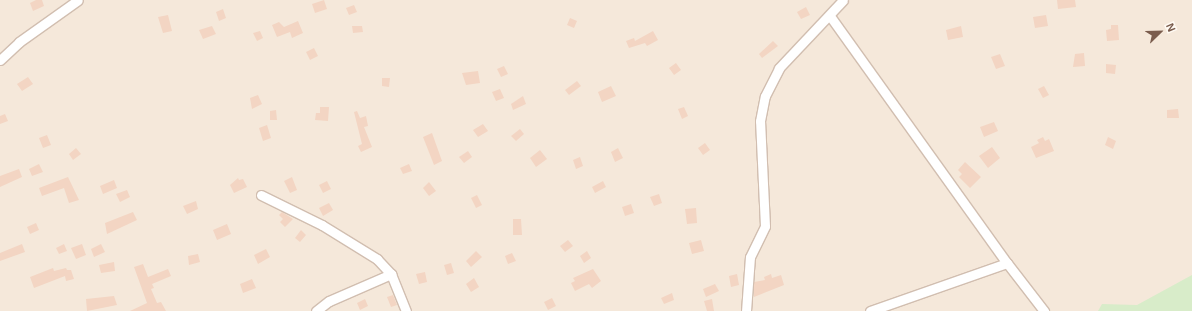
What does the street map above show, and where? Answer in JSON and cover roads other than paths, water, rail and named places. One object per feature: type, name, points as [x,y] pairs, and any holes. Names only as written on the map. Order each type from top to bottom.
[{"type":"street","points":[[0,60],[19,42],[78,0]]},
{"type":"street","points":[[746,311],[750,256],[764,226],[760,121],[765,96],[779,68],[830,16],[843,0]]},
{"type":"street","points":[[830,16],[1007,263],[1044,311]]},
{"type":"street","points":[[261,195],[322,225],[360,248],[385,266],[391,274],[406,311]]},
{"type":"street","points":[[870,311],[1007,263]]},
{"type":"street","points":[[316,311],[329,301],[391,274]]}]
